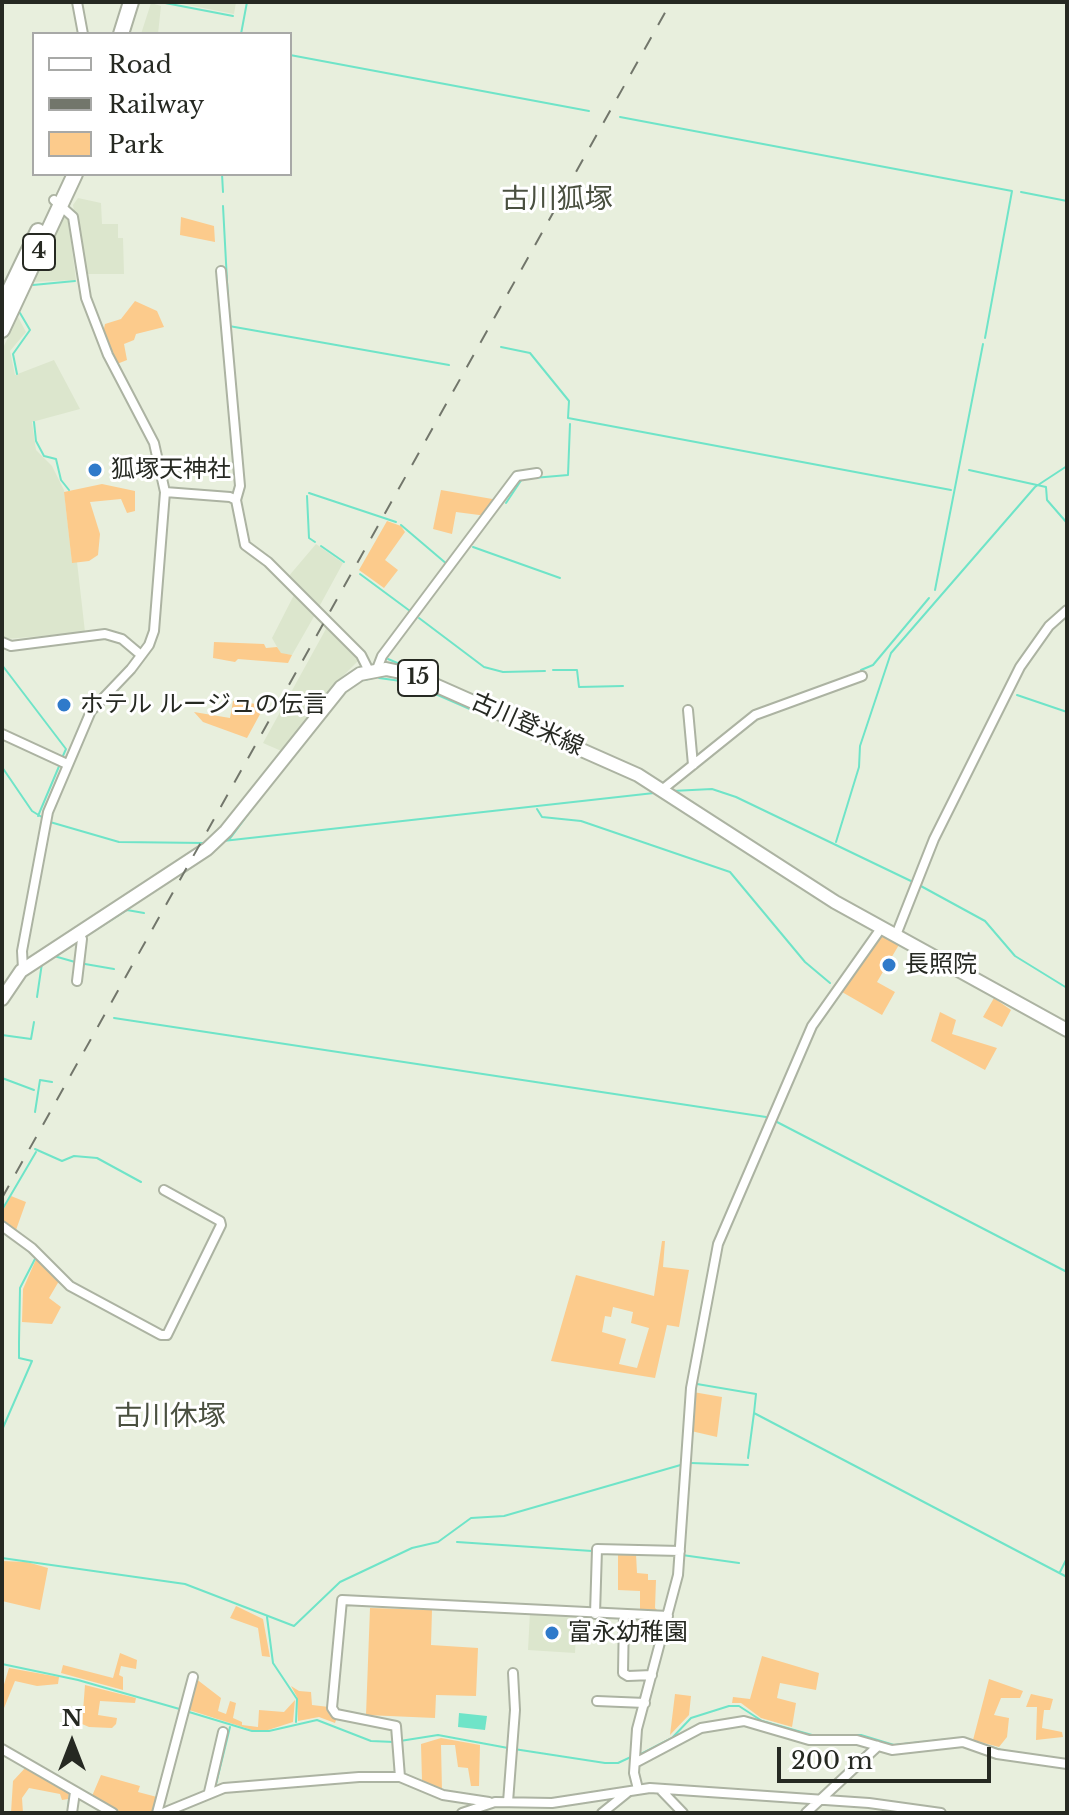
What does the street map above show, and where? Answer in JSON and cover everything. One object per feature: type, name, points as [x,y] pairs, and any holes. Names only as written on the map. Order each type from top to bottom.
[{"type":"highway","points":[[122,32],[131,2]]},
{"type":"highway","points":[[132,32],[141,2]]},
{"type":"highway","name":"4","points":[[2,330],[58,202],[65,176]]},
{"type":"highway","name":"4","points":[[2,306],[74,176]]},
{"type":"main road","name":"古川登米線","points":[[373,670],[410,674],[666,791],[813,888],[1067,1030]]},
{"type":"main road","name":"15","points":[[2,999],[23,969],[207,849],[225,832],[341,687],[373,670]]},
{"type":"street","points":[[77,2],[83,32]]},
{"type":"street","points":[[23,969],[22,951],[46,821],[63,762],[91,711],[149,645],[157,613],[158,540],[165,492],[154,443],[96,328],[82,281],[73,217],[58,202]]},
{"type":"street","points":[[221,271],[240,486],[236,500],[245,545],[268,562],[373,670],[517,476],[537,473]]},
{"type":"street","points":[[165,492],[236,500]]},
{"type":"street","points":[[896,935],[915,883],[1020,667],[1049,626],[1067,610]]},
{"type":"street","points":[[2,642],[11,646],[105,634],[122,639],[141,655]]},
{"type":"street","points":[[666,791],[755,715],[862,676]]},
{"type":"street","points":[[688,710],[693,765]]},
{"type":"street","points":[[2,734],[63,762]]},
{"type":"street","points":[[635,1789],[635,1758],[645,1703],[668,1616],[680,1553],[694,1362],[718,1244],[812,1026],[882,927]]},
{"type":"street","points":[[77,981],[82,939],[79,933]]},
{"type":"street","points":[[2,1226],[32,1248],[70,1286],[161,1335],[167,1335],[221,1225],[220,1221],[164,1190]]},
{"type":"street","points":[[595,1614],[597,1549],[680,1553]]},
{"type":"street","points":[[400,1777],[396,1726],[336,1714],[332,1708],[342,1600],[668,1616]]},
{"type":"street","points":[[624,1615],[623,1673],[628,1676],[652,1675]]},
{"type":"street","points":[[508,1802],[513,1673]]},
{"type":"street","points":[[157,1813],[193,1677]]},
{"type":"street","points":[[597,1701],[645,1703]]},
{"type":"street","points":[[635,1758],[701,1728],[729,1721],[744,1721],[809,1740],[857,1740],[903,1750],[963,1742],[997,1754],[1067,1764]]},
{"type":"street","points":[[209,1792],[223,1732]]},
{"type":"street","points":[[806,1813],[878,1746]]},
{"type":"street","points":[[2,1749],[113,1813]]},
{"type":"street","points":[[163,1813],[209,1792],[266,1783],[400,1777],[443,1795],[495,1802],[552,1803],[635,1789],[660,1789],[820,1800],[941,1813]]},
{"type":"street","points":[[602,1813],[635,1789]]},
{"type":"street","points":[[660,1789],[683,1813]]},
{"type":"street","points":[[72,1813],[75,1792]]},
{"type":"street","points":[[462,1813],[495,1802]]},
{"type":"street","points":[[524,1802],[524,1813]]},
{"type":"shaded area","points":[[173,2],[236,2],[234,14]]},
{"type":"shaded area","points":[[151,3],[161,6],[158,32],[142,32]]},
{"type":"shaded area","points":[[78,198],[101,203],[102,224],[118,224],[118,238],[123,238],[124,274],[84,274],[73,205]]},
{"type":"shaded area","points":[[64,216],[68,218],[76,280],[32,282]]},
{"type":"shaded area","points":[[18,317],[26,332],[10,351],[15,375],[54,360],[80,409],[32,422],[36,450],[52,466],[64,490],[72,562],[77,562],[85,632],[8,639],[2,635],[2,350]]},
{"type":"shaded area","points":[[316,544],[343,563],[319,607],[288,577]]},
{"type":"shaded area","points":[[295,593],[316,613],[292,655],[281,654],[272,638]]},
{"type":"shaded area","points":[[327,627],[360,659],[334,685],[286,753],[263,743]]},
{"type":"shaded area","name":"富永幼稚園","points":[[530,1612],[577,1615],[575,1653],[528,1650]]},
{"type":"green space","points":[[181,217],[214,226],[215,242],[180,235]]},
{"type":"green space","points":[[135,301],[157,311],[164,327],[136,334],[134,340],[124,344],[127,360],[117,364],[103,333],[105,324],[121,319]]},
{"type":"green space","points":[[102,484],[135,491],[135,511],[127,513],[121,499],[90,502],[100,534],[98,555],[89,561],[72,563],[64,492]]},
{"type":"green space","points":[[441,490],[498,500],[487,516],[456,512],[452,534],[433,529]]},
{"type":"green space","points":[[387,521],[401,526],[405,532],[385,560],[398,570],[384,588],[359,570]]},
{"type":"green space","points":[[214,642],[264,644],[266,648],[277,647],[281,653],[292,655],[288,663],[238,659],[235,662],[213,658]]},
{"type":"green space","points":[[233,701],[265,705],[247,738],[203,722],[194,712],[230,718]]},
{"type":"green space","points":[[879,937],[900,943],[877,982],[895,992],[882,1015],[842,992]]},
{"type":"green space","points":[[994,998],[1011,1010],[1002,1027],[983,1017]]},
{"type":"green space","points":[[940,1012],[956,1020],[952,1034],[997,1048],[985,1070],[931,1041]]},
{"type":"green space","points":[[11,1196],[26,1202],[16,1230],[2,1222],[2,1212]]},
{"type":"green space","points":[[662,1241],[665,1241],[663,1267],[689,1270],[679,1327],[667,1325],[655,1378],[551,1361],[576,1275],[654,1296]],"holes":[[[613,1307],[633,1312],[631,1323],[649,1328],[637,1368],[619,1364],[626,1339],[602,1332],[605,1316],[611,1317]]]},
{"type":"green space","points":[[37,1257],[59,1281],[49,1298],[61,1307],[52,1324],[22,1322],[23,1289]]},
{"type":"green space","points":[[693,1392],[722,1397],[717,1437],[691,1431]]},
{"type":"green space","points":[[618,1554],[636,1554],[637,1573],[648,1574],[648,1580],[656,1580],[655,1608],[659,1612],[640,1612],[640,1591],[618,1590]]},
{"type":"green space","points":[[2,1561],[27,1562],[48,1568],[40,1610],[2,1601]]},
{"type":"green space","points":[[236,1606],[263,1619],[270,1657],[262,1656],[258,1628],[230,1618]]},
{"type":"green space","points":[[370,1608],[432,1610],[431,1645],[478,1648],[476,1696],[436,1695],[435,1718],[366,1715]]},
{"type":"green space","points":[[120,1653],[137,1660],[136,1669],[121,1666],[119,1675],[123,1677],[123,1690],[61,1673],[63,1665],[113,1678]]},
{"type":"green space","points":[[762,1656],[819,1673],[816,1690],[780,1683],[777,1698],[796,1703],[792,1727],[761,1718],[741,1703],[732,1703],[733,1697],[750,1699]]},
{"type":"green space","points":[[9,1668],[59,1677],[58,1684],[37,1686],[15,1681],[2,1713],[2,1691]]},
{"type":"green space","points":[[195,1678],[221,1698],[218,1711],[226,1714],[230,1701],[236,1703],[233,1718],[242,1725],[258,1727],[259,1710],[284,1712],[295,1700],[293,1722],[268,1730],[252,1730],[186,1709]]},
{"type":"green space","points":[[989,1679],[1023,1691],[1020,1698],[1001,1698],[994,1715],[1009,1718],[1007,1737],[999,1747],[973,1740]]},
{"type":"green space","points":[[85,1685],[136,1698],[135,1703],[100,1701],[98,1715],[117,1718],[116,1724],[112,1728],[89,1727],[82,1724]]},
{"type":"green space","points":[[291,1686],[299,1691],[311,1692],[312,1705],[329,1707],[329,1714],[337,1717],[335,1723],[319,1717],[298,1721],[297,1697]]},
{"type":"green space","points":[[675,1694],[691,1696],[689,1715],[670,1735]]},
{"type":"green space","points":[[1031,1694],[1053,1699],[1050,1710],[1044,1710],[1042,1728],[1062,1732],[1063,1737],[1036,1740],[1037,1707],[1026,1707]]},
{"type":"green space","points":[[441,1738],[480,1745],[479,1786],[471,1786],[468,1768],[458,1767],[455,1745],[441,1745],[442,1791],[422,1780],[421,1744]]},
{"type":"green space","points":[[26,1767],[69,1794],[68,1799],[62,1800],[60,1794],[29,1788],[22,1798],[23,1813],[11,1813],[13,1781]]},
{"type":"green space","points":[[101,1775],[140,1786],[138,1792],[157,1797],[154,1812],[123,1813],[92,1796]]},
{"type":"water","points":[[459,1713],[487,1716],[485,1730],[458,1727]]},
{"type":"waterway","points":[[160,2],[233,16]]},
{"type":"waterway","points":[[241,32],[247,2]]},
{"type":"waterway","points":[[292,55],[589,111]]},
{"type":"waterway","points":[[620,117],[1012,191],[985,338]]},
{"type":"waterway","points":[[222,176],[223,192]]},
{"type":"waterway","points":[[1021,192],[1067,201]]},
{"type":"waterway","points":[[223,206],[228,300]]},
{"type":"waterway","points":[[33,285],[75,281]]},
{"type":"waterway","points":[[17,374],[13,354],[30,330],[20,313]]},
{"type":"waterway","points":[[229,326],[449,365]]},
{"type":"waterway","points":[[935,590],[983,344]]},
{"type":"waterway","points":[[501,347],[530,353],[569,401],[568,418],[951,490]]},
{"type":"waterway","points":[[34,422],[36,441],[44,456],[56,459],[61,480],[69,490]]},
{"type":"waterway","points":[[506,503],[522,479],[568,475],[570,424]]},
{"type":"waterway","points":[[836,842],[859,767],[860,746],[891,653],[1035,487],[1067,466]]},
{"type":"waterway","points":[[969,470],[1046,487],[1047,500],[1067,523]]},
{"type":"waterway","points":[[309,493],[396,522]]},
{"type":"waterway","points":[[307,496],[309,538],[315,542]]},
{"type":"waterway","points":[[401,525],[448,565]]},
{"type":"waterway","points":[[321,546],[344,562]]},
{"type":"waterway","points":[[473,547],[560,578]]},
{"type":"waterway","points":[[360,574],[410,611]]},
{"type":"waterway","points":[[861,670],[873,665],[929,598]]},
{"type":"waterway","points":[[419,618],[484,667],[503,672],[545,671]]},
{"type":"waterway","points":[[388,659],[409,668]]},
{"type":"waterway","points":[[2,665],[66,749],[62,758]]},
{"type":"waterway","points":[[553,670],[577,670],[579,687],[623,686]]},
{"type":"waterway","points":[[359,681],[373,678]]},
{"type":"waterway","points":[[379,678],[408,682],[472,710]]},
{"type":"waterway","points":[[1017,695],[1067,712]]},
{"type":"waterway","points":[[38,816],[60,764]]},
{"type":"waterway","points":[[2,767],[32,811],[45,819]]},
{"type":"waterway","points":[[229,840],[268,787]]},
{"type":"waterway","points":[[672,791],[712,789],[736,797],[913,882]]},
{"type":"waterway","points":[[223,841],[654,793]]},
{"type":"waterway","points":[[537,809],[542,817],[581,821],[730,872],[805,962],[830,983]]},
{"type":"waterway","points":[[50,822],[119,842],[205,843]]},
{"type":"waterway","points":[[919,885],[985,921],[1015,956],[1067,988]]},
{"type":"waterway","points":[[86,936],[127,910],[144,913]]},
{"type":"waterway","points":[[54,956],[75,962]]},
{"type":"waterway","points":[[37,997],[42,963]]},
{"type":"waterway","points":[[85,964],[114,969]]},
{"type":"waterway","points":[[114,1018],[766,1117]]},
{"type":"waterway","points":[[2,1035],[31,1039],[34,1022]]},
{"type":"waterway","points":[[2,1078],[34,1090]]},
{"type":"waterway","points":[[35,1112],[40,1080],[52,1082]]},
{"type":"waterway","points":[[777,1122],[1067,1272]]},
{"type":"waterway","points":[[35,1149],[62,1161],[74,1156],[97,1158],[141,1182]]},
{"type":"waterway","points":[[2,1210],[36,1152]]},
{"type":"waterway","points":[[2,1430],[32,1361],[19,1358],[20,1288],[35,1259]]},
{"type":"waterway","points":[[697,1384],[756,1394],[754,1413]]},
{"type":"waterway","points":[[748,1458],[754,1413],[1067,1577]]},
{"type":"waterway","points":[[691,1463],[748,1465]]},
{"type":"waterway","points":[[2,1558],[185,1584],[294,1626],[340,1582],[412,1548],[438,1542],[471,1518],[504,1516],[684,1464]]},
{"type":"waterway","points":[[457,1542],[592,1551]]},
{"type":"waterway","points":[[682,1555],[739,1563]]},
{"type":"waterway","points":[[1060,1572],[1067,1558]]},
{"type":"waterway","points":[[267,1617],[273,1663],[297,1699],[296,1722]]},
{"type":"waterway","points":[[2,1664],[78,1680],[183,1710]]},
{"type":"waterway","points":[[639,1755],[672,1738],[691,1718],[729,1706],[739,1706],[762,1721],[812,1735],[861,1735],[894,1745],[950,1739]]},
{"type":"waterway","points":[[189,1712],[252,1731],[269,1731],[317,1720],[371,1741],[394,1742]]},
{"type":"waterway","points":[[216,1784],[230,1727]]},
{"type":"waterway","points":[[400,1741],[438,1735],[508,1748]]},
{"type":"waterway","points":[[980,1744],[1008,1752]]},
{"type":"waterway","points":[[514,1749],[605,1763],[618,1763],[633,1756]]},
{"type":"waterway","points":[[68,1813],[69,1800]]},
{"type":"railway","points":[[2,1198],[671,2]]},
{"type":"place","name":"狐塚天神社","points":[[95,470]]},
{"type":"place","name":"ホテル ルージュの伝言","points":[[64,705]]},
{"type":"place","name":"長照院","points":[[889,965]]},
{"type":"place","name":"富永幼稚園","points":[[552,1633]]},
{"type":"district","name":"古川狐塚","points":[[557,200]]},
{"type":"district","name":"古川休塚","points":[[170,1417]]}]
